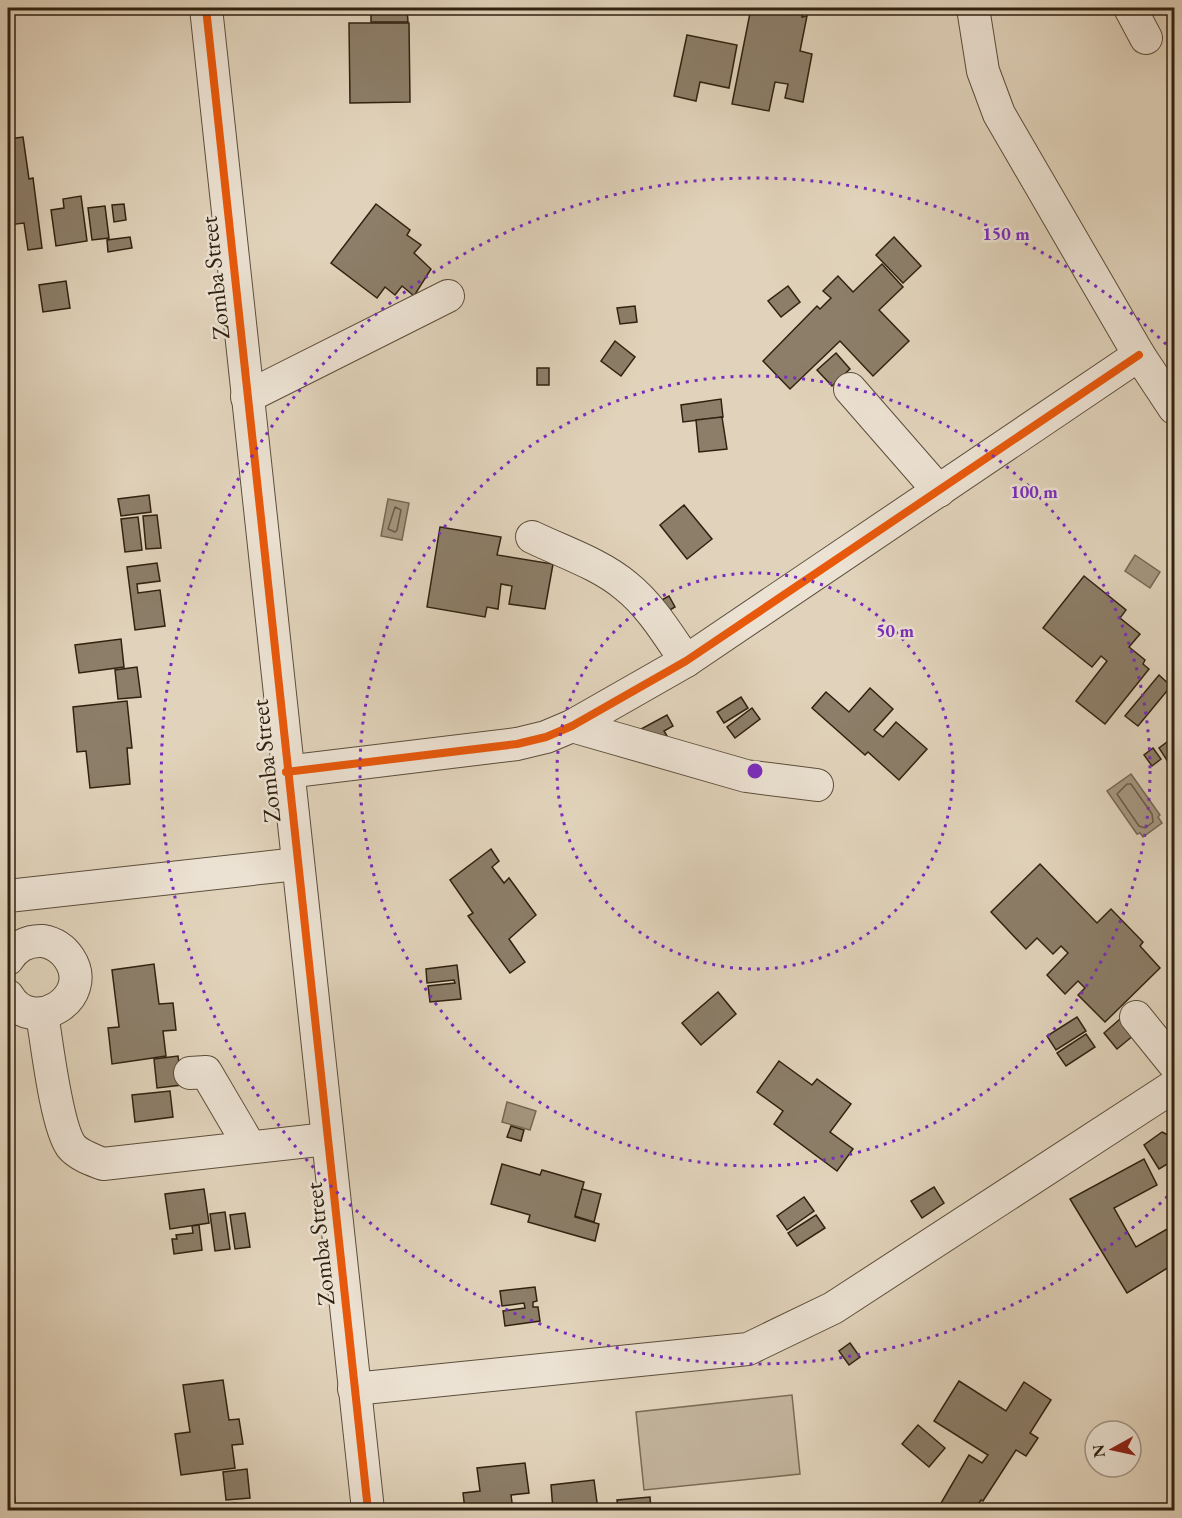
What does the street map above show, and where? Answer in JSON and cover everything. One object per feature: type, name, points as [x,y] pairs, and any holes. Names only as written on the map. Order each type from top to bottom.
[{"type":"street","name":"Zomba Street","points":[[206,8],[286,772],[368,1510]]},
{"type":"street","points":[[973,8],[983,70],[999,114],[1139,355],[1174,408]]},
{"type":"street","points":[[1130,8],[1146,38]]},
{"type":"street","points":[[247,397],[448,296]]},
{"type":"street","points":[[286,772],[507,745],[546,737],[572,726],[686,661],[1139,355]]},
{"type":"street","points":[[850,389],[939,490]]},
{"type":"street","points":[[532,537],[601,570],[626,585],[648,607],[686,661]]},
{"type":"street","points":[[572,726],[746,776],[817,785]]},
{"type":"street","points":[[8,896],[297,864]]},
{"type":"street","points":[[8,959],[22,945],[45,942],[55,945],[71,962],[75,973],[70,996],[53,1011],[42,1014],[18,1008],[8,996]]},
{"type":"street","points":[[42,1014],[59,1114],[71,1146],[86,1157],[103,1164],[327,1139]]},
{"type":"street","points":[[1136,1017],[1174,1064]]},
{"type":"street","points":[[190,1073],[206,1072],[250,1147]]},
{"type":"street","points":[[354,1389],[748,1349],[833,1308],[1170,1097]]},
{"type":"shaded area","points":[[792,1395],[800,1474],[644,1490],[636,1412]]},
{"type":"water","points":[[388,499],[409,503],[402,540],[381,536]]},
{"type":"water","points":[[1135,555],[1160,572],[1150,588],[1125,571]]},
{"type":"water","points":[[1131,774],[1160,815],[1158,817],[1162,823],[1143,837],[1140,833],[1137,834],[1107,791]]},
{"type":"water","points":[[507,1102],[536,1111],[530,1130],[502,1122]]},
{"type":"building","points":[[371,8],[407,8],[408,22],[371,22]]},
{"type":"building","points":[[751,8],[804,8],[802,17],[807,16],[800,51],[812,54],[803,102],[785,98],[788,84],[775,82],[769,111],[732,104]]},
{"type":"building","points":[[349,23],[409,23],[410,102],[350,103]]},
{"type":"building","points":[[687,35],[737,45],[729,88],[700,82],[696,101],[674,96]]},
{"type":"building","points":[[23,137],[29,179],[33,178],[42,248],[28,250],[24,223],[8,225],[8,139]]},
{"type":"building","points":[[81,196],[87,241],[56,246],[51,210],[64,208],[63,199]]},
{"type":"building","points":[[124,204],[126,220],[114,222],[112,205]]},
{"type":"building","points":[[376,204],[410,230],[407,235],[421,245],[414,253],[431,269],[414,296],[402,286],[395,295],[385,287],[377,298],[331,263]]},
{"type":"building","points":[[105,206],[109,238],[92,240],[88,208]]},
{"type":"building","points":[[130,237],[132,248],[108,252],[107,240]]},
{"type":"building","points":[[894,237],[921,266],[903,283],[876,255]]},
{"type":"building","points":[[882,264],[903,287],[879,310],[909,341],[873,376],[840,341],[790,389],[763,361],[817,306],[820,309],[831,298],[823,291],[838,276],[853,292]]},
{"type":"building","points":[[66,281],[70,308],[43,312],[39,285]]},
{"type":"building","points":[[788,286],[800,302],[781,317],[768,301]]},
{"type":"building","points":[[635,306],[637,322],[620,324],[617,308]]},
{"type":"building","points":[[615,341],[635,357],[621,376],[601,361]]},
{"type":"building","points":[[836,353],[850,369],[832,386],[817,370]]},
{"type":"building","points":[[537,368],[549,368],[549,385],[537,385]]},
{"type":"building","points":[[721,399],[723,417],[683,422],[681,405]]},
{"type":"building","points":[[722,417],[727,449],[699,452],[696,420]]},
{"type":"building","points":[[149,495],[151,512],[121,516],[118,499]]},
{"type":"building","points":[[684,505],[712,539],[687,559],[660,525]]},
{"type":"building","points":[[157,515],[161,548],[146,549],[143,516]]},
{"type":"building","points":[[138,517],[142,550],[125,552],[121,519]]},
{"type":"building","points":[[440,527],[501,537],[497,555],[553,564],[545,609],[509,604],[512,586],[501,584],[498,609],[487,607],[485,617],[427,607]]},
{"type":"building","points":[[157,563],[160,581],[137,584],[138,593],[160,590],[165,626],[135,630],[127,567]]},
{"type":"building","points":[[1084,576],[1126,610],[1120,618],[1140,634],[1129,647],[1145,660],[1143,664],[1149,669],[1105,724],[1076,701],[1107,661],[1101,656],[1092,667],[1043,628]]},
{"type":"building","points":[[669,596],[675,607],[663,614],[656,603]]},
{"type":"building","points":[[121,639],[124,667],[79,673],[75,645]]},
{"type":"building","points":[[137,667],[141,697],[118,699],[115,670]]},
{"type":"building","points":[[1159,675],[1171,686],[1138,726],[1125,716]]},
{"type":"building","points":[[870,688],[893,709],[874,730],[883,737],[896,722],[927,749],[899,780],[868,752],[865,755],[812,708],[826,692],[849,712]]},
{"type":"building","points":[[741,697],[748,708],[724,723],[717,712]]},
{"type":"building","points":[[127,701],[132,748],[127,748],[130,784],[90,788],[86,751],[77,752],[73,707]]},
{"type":"building","points":[[752,708],[760,719],[735,738],[727,727]]},
{"type":"building","points":[[667,715],[673,726],[664,731],[667,736],[656,741],[647,740],[641,729]]},
{"type":"building","points":[[1174,732],[1174,771],[1159,748],[1171,739],[1168,736]]},
{"type":"building","points":[[1153,748],[1161,759],[1152,766],[1144,755]]},
{"type":"building","points":[[491,849],[499,861],[492,867],[504,883],[509,878],[536,915],[509,939],[525,962],[510,973],[468,916],[473,913],[450,880]]},
{"type":"building","points":[[1040,864],[1097,923],[1111,909],[1143,942],[1140,946],[1160,968],[1105,1022],[1078,995],[1085,988],[1078,981],[1065,994],[1047,975],[1068,953],[1061,946],[1053,954],[1037,938],[1026,949],[991,912]]},
{"type":"building","points":[[154,964],[159,1004],[173,1003],[176,1030],[163,1031],[166,1056],[112,1064],[108,1028],[119,1027],[112,970]]},
{"type":"building","points":[[457,965],[461,999],[430,1002],[428,986],[455,983],[454,980],[427,983],[426,969]]},
{"type":"building","points":[[718,992],[736,1014],[701,1045],[682,1023]]},
{"type":"building","points":[[1077,1017],[1086,1031],[1056,1050],[1047,1036]]},
{"type":"building","points":[[1120,1019],[1134,1035],[1117,1049],[1104,1033]]},
{"type":"building","points":[[1086,1034],[1095,1047],[1066,1066],[1057,1053]]},
{"type":"building","points":[[178,1056],[182,1085],[157,1088],[154,1059]]},
{"type":"building","points":[[779,1061],[812,1085],[817,1079],[851,1104],[830,1132],[853,1149],[837,1171],[774,1124],[783,1111],[757,1092]]},
{"type":"building","points":[[170,1091],[173,1117],[135,1122],[132,1095]]},
{"type":"building","points":[[511,1126],[524,1130],[521,1141],[507,1137]]},
{"type":"building","points":[[1162,1132],[1174,1138],[1174,1160],[1159,1169],[1144,1145]]},
{"type":"building","points":[[1144,1159],[1157,1185],[1114,1208],[1136,1247],[1174,1225],[1174,1264],[1127,1293],[1070,1199]]},
{"type":"building","points":[[502,1164],[540,1175],[542,1170],[584,1182],[575,1217],[599,1224],[595,1241],[528,1222],[530,1215],[491,1204]]},
{"type":"building","points":[[934,1187],[944,1203],[922,1218],[911,1201]]},
{"type":"building","points":[[204,1189],[209,1223],[170,1229],[165,1194]]},
{"type":"building","points":[[582,1189],[601,1194],[594,1222],[575,1216]]},
{"type":"building","points":[[804,1197],[814,1211],[787,1230],[777,1216]]},
{"type":"building","points":[[225,1212],[230,1249],[215,1251],[210,1214]]},
{"type":"building","points":[[245,1213],[250,1247],[235,1249],[230,1215]]},
{"type":"building","points":[[816,1215],[825,1228],[797,1246],[788,1233]]},
{"type":"building","points":[[199,1225],[202,1250],[174,1254],[172,1239],[177,1239],[176,1235],[193,1233],[192,1226]]},
{"type":"building","points":[[535,1287],[537,1301],[533,1302],[533,1307],[538,1307],[540,1321],[505,1326],[503,1311],[525,1308],[524,1303],[502,1306],[500,1291]]},
{"type":"building","points":[[850,1343],[860,1357],[849,1365],[839,1351]]},
{"type":"building","points":[[223,1380],[229,1420],[239,1419],[243,1444],[232,1445],[235,1468],[181,1475],[175,1434],[190,1432],[183,1385]]},
{"type":"building","points":[[959,1381],[1006,1411],[1024,1382],[1051,1400],[1030,1433],[1038,1438],[1026,1456],[1016,1450],[983,1501],[981,1500],[974,1510],[937,1510],[969,1455],[982,1463],[988,1455],[934,1421]]},
{"type":"building","points":[[8,1390],[11,1415],[8,1416]]},
{"type":"building","points":[[918,1425],[945,1448],[929,1467],[902,1444]]},
{"type":"building","points":[[525,1463],[529,1493],[511,1495],[513,1510],[465,1510],[463,1493],[480,1491],[477,1468]]},
{"type":"building","points":[[247,1469],[250,1498],[226,1500],[223,1472]]},
{"type":"building","points":[[594,1480],[598,1510],[553,1510],[551,1485]]},
{"type":"building","points":[[8,1492],[14,1492],[16,1510],[8,1510]]},
{"type":"building","points":[[650,1497],[651,1510],[618,1510],[617,1500]]},
{"type":"building","points":[[236,1503],[237,1510],[191,1510],[191,1509]]},
{"type":"cycle path","points":[[206,8],[368,1510]]},
{"type":"cycle path","points":[[286,772],[517,744],[546,737],[572,726],[686,661],[1139,355]]}]
